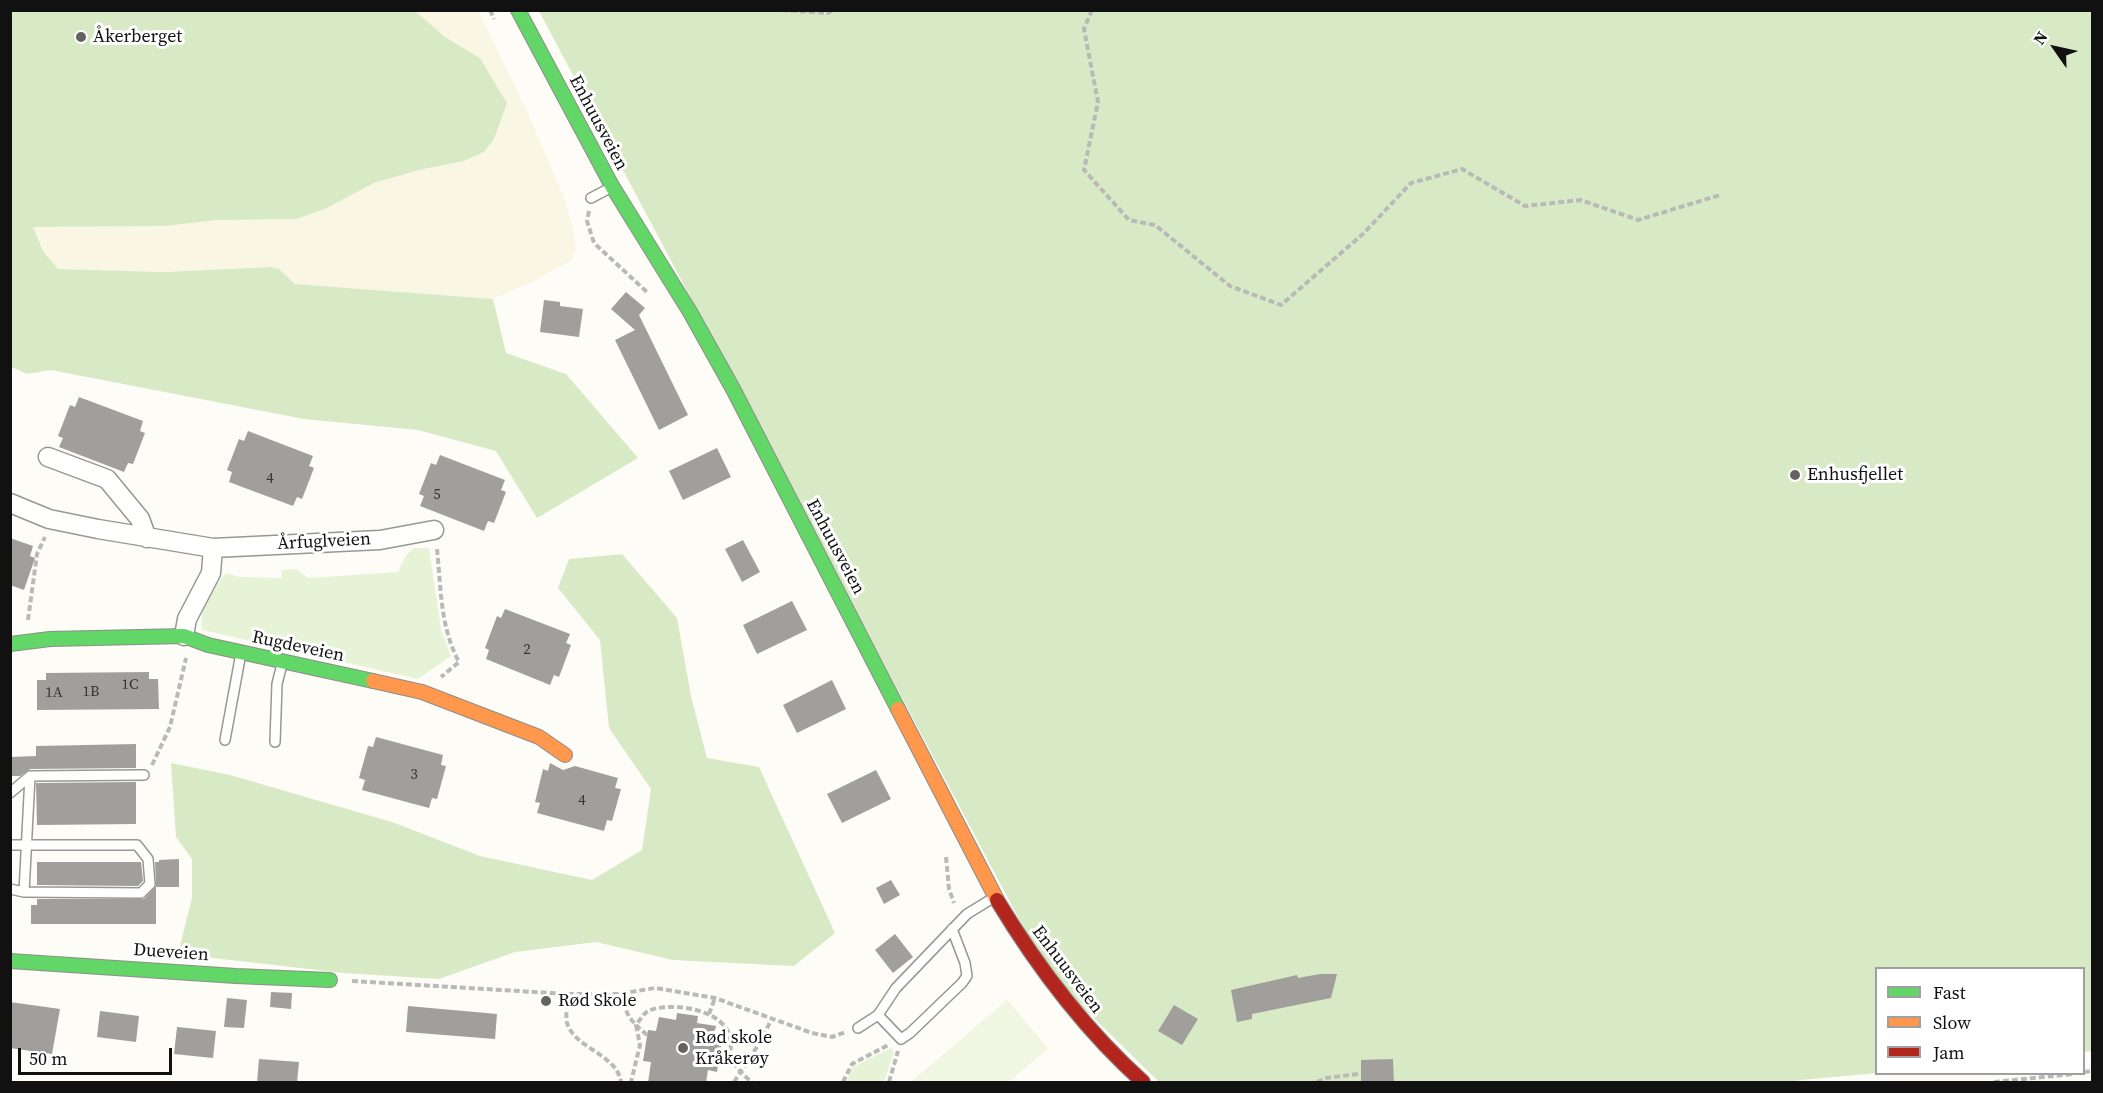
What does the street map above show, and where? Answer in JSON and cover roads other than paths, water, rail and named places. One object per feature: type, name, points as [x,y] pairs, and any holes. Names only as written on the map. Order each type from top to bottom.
[{"type":"main road","name":"Enhuusveien","points":[[518,10],[612,186],[690,312],[733,389],[1018,936],[1073,1012],[1143,1083]]},
{"type":"main road","name":"Rugdeveien","points":[[10,644],[50,639],[187,637],[208,645],[242,653],[422,692],[539,737],[565,755]]},
{"type":"main road","name":"Dueveien","points":[[10,961],[330,980]]},
{"type":"street","points":[[48,458],[107,479],[140,519],[147,537]]},
{"type":"street","name":"Årfuglveien","points":[[10,503],[49,519],[213,548],[380,540],[434,530]]},
{"type":"street","points":[[187,637],[187,619],[211,573],[213,548]]},
{"type":"lane","points":[[591,198],[612,186]]},
{"type":"lane","points":[[225,740],[242,653]]},
{"type":"lane","points":[[275,742],[277,684],[283,662]]},
{"type":"lane","points":[[10,793],[30,776],[144,775]]},
{"type":"lane","points":[[24,892],[30,776]]},
{"type":"lane","points":[[10,845],[137,845],[148,859],[150,884],[141,893],[24,892],[10,889]]},
{"type":"lane","points":[[858,1028],[878,1015],[896,988],[967,914],[996,897]]},
{"type":"lane","points":[[878,1015],[901,1039],[919,1025],[962,983],[967,976],[965,963],[952,929]]},
{"type":"place","name":"Åkerberget","points":[[81,37]]},
{"type":"place","name":"Enhusfjellet","points":[[1795,475]]},
{"type":"place","name":"Rød Skole","points":[[546,1001]]},
{"type":"place","name":"Rød skole Kråkerøy","points":[[683,1048]]}]
